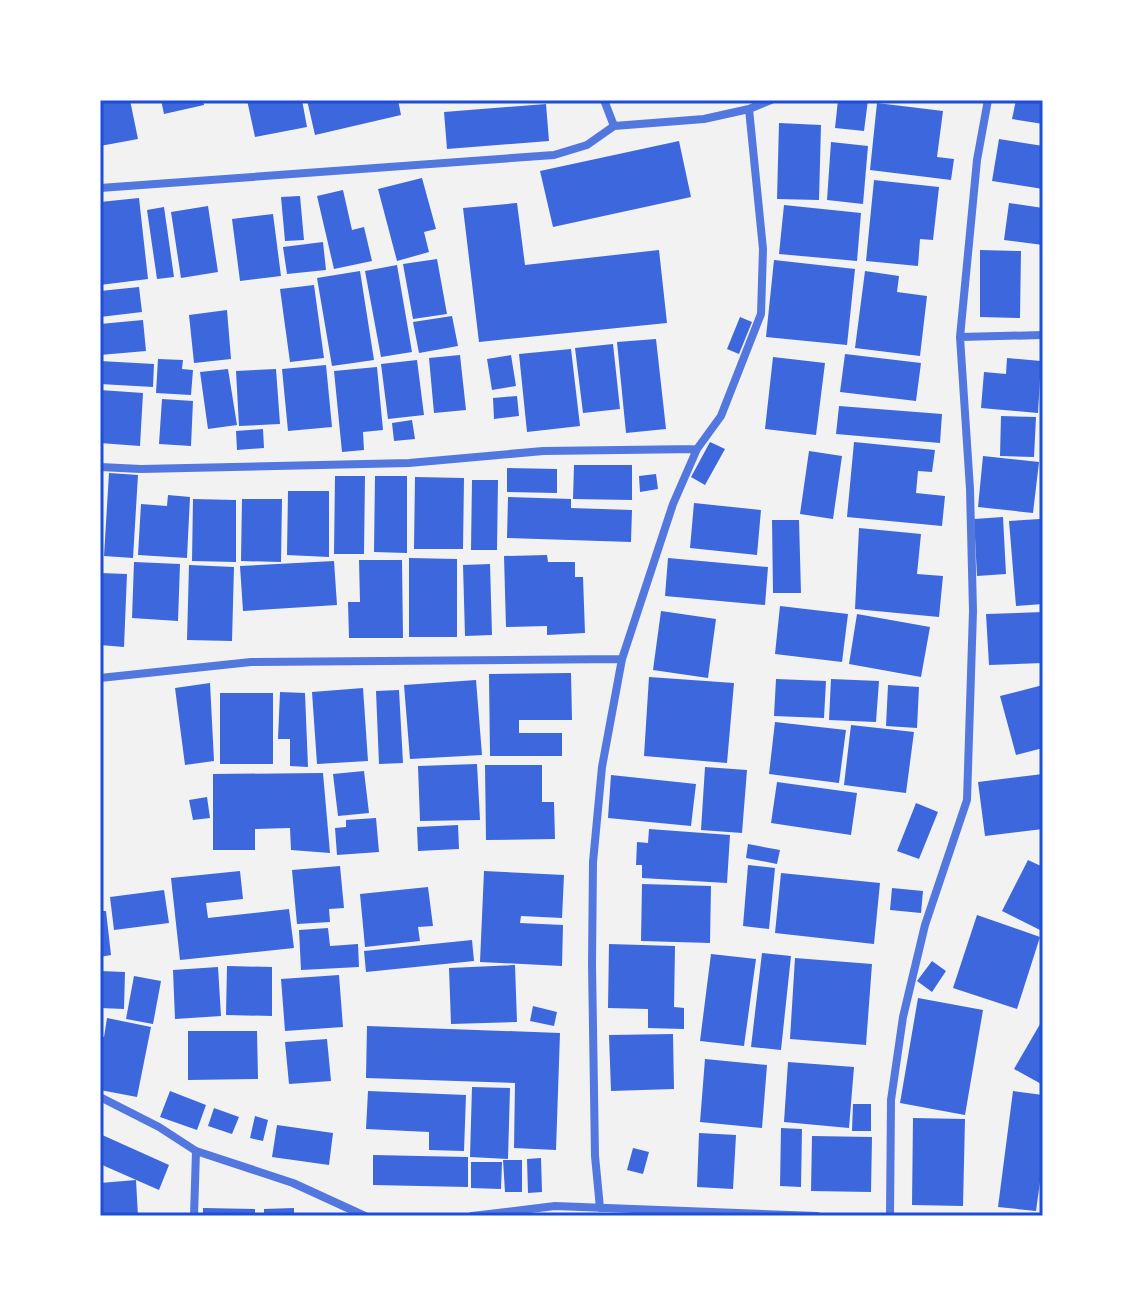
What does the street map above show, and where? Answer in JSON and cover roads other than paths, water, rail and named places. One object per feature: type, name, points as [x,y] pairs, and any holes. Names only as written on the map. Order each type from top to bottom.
[{"type":"street","points":[[604,100],[614,126]]},
{"type":"street","points":[[100,188],[554,155],[587,145],[614,126],[704,119],[749,109],[771,100]]},
{"type":"street","points":[[890,1216],[891,1100],[903,1017],[925,925],[967,800],[973,611],[970,489],[960,337],[977,160],[988,100]]},
{"type":"street","points":[[600,1208],[595,1140],[593,862],[602,767],[622,659],[673,504],[697,449],[721,416],[761,314],[763,249],[749,109]]},
{"type":"street","points":[[960,337],[1043,335]]},
{"type":"street","points":[[100,467],[141,469],[409,463],[543,451],[697,449]]},
{"type":"street","points":[[100,678],[251,662],[622,659]]},
{"type":"street","points":[[100,1097],[159,1127],[196,1151],[293,1183],[365,1216]]},
{"type":"street","points":[[194,1216],[196,1151]]},
{"type":"street","points":[[472,1216],[555,1206],[817,1216]]}]
